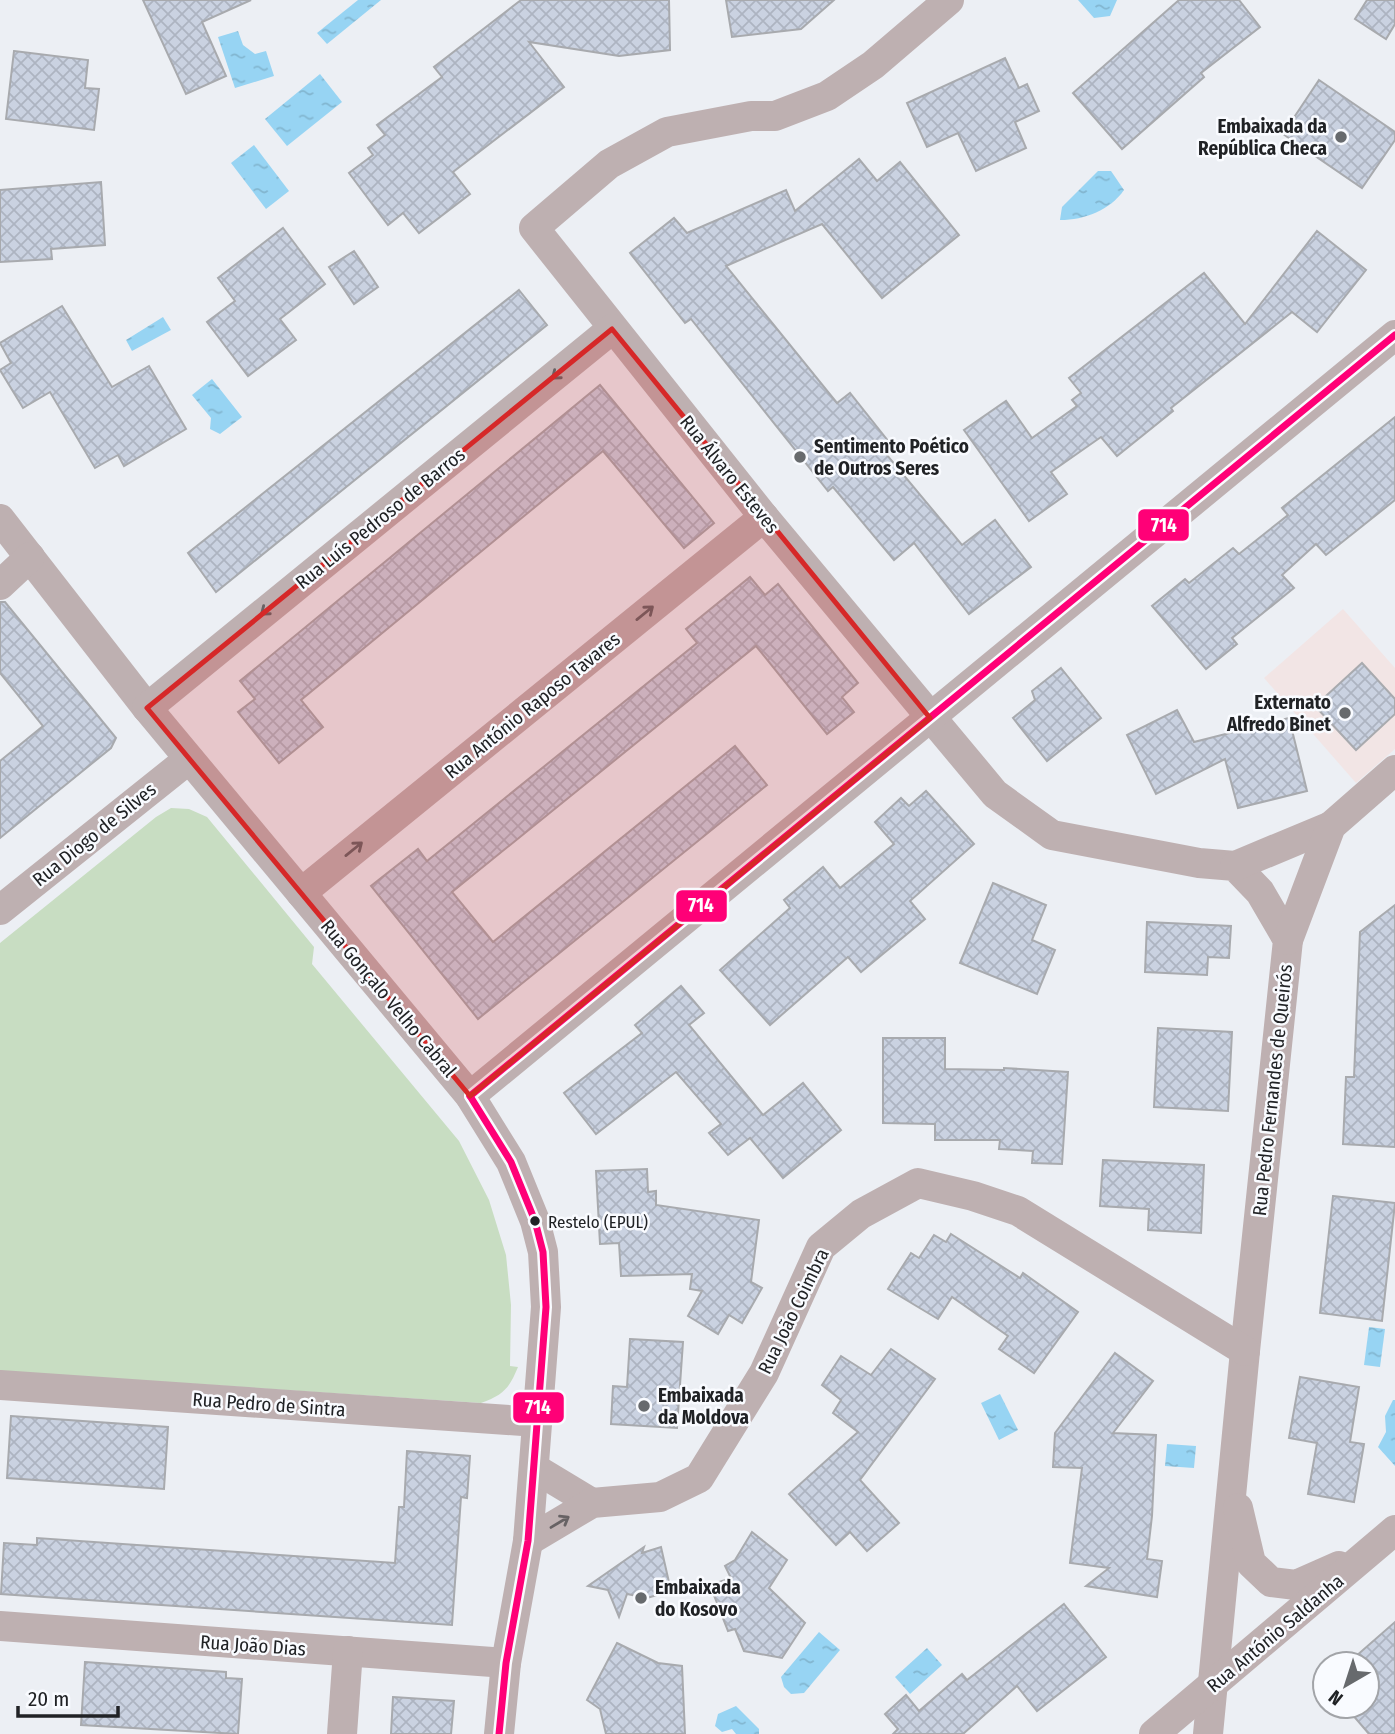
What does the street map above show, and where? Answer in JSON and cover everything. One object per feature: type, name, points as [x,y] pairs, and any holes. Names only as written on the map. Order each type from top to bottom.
[{"type":"street","name":"Rua Álvaro Esteves","points":[[930,718],[612,329],[534,228],[609,164],[667,132],[751,116],[775,116],[827,96],[873,65],[938,4]]},
{"type":"street","name":"Rua Luís Pedroso de Barros","points":[[147,709],[612,329]]},
{"type":"street","points":[[470,1096],[1395,335]]},
{"type":"street","name":"Rua António Raposo Tavares","points":[[301,893],[764,517]]},
{"type":"street","name":"Rua Gonçalo Velho Cabral","points":[[0,519],[147,709],[470,1096],[511,1162],[543,1252],[546,1307],[528,1541],[506,1662],[499,1734]]},
{"type":"street","points":[[0,585],[30,557]]},
{"type":"street","points":[[930,718],[995,794],[1052,835],[1199,863],[1235,866],[1331,826],[1395,770]]},
{"type":"street","name":"Rua Diogo de Silves","points":[[0,910],[189,759]]},
{"type":"street","points":[[1288,940],[1331,826]]},
{"type":"street","name":"Rua Pedro Fernandes de Queirós","points":[[1208,1734],[1288,940],[1260,892],[1235,866]]},
{"type":"street","name":"Rua João Coimbra","points":[[528,1541],[592,1503],[660,1497],[699,1478],[764,1373],[821,1247],[861,1214],[918,1183],[973,1196],[1018,1211],[1245,1350]]},
{"type":"street","name":"Rua Pedro de Sintra","points":[[0,1385],[537,1422]]},
{"type":"street","points":[[534,1468],[592,1503]]},
{"type":"street","points":[[1232,1482],[1251,1563],[1271,1582],[1296,1585],[1368,1553]]},
{"type":"street","name":"Rua António Saldanha","points":[[1154,1734],[1395,1530]]},
{"type":"street","name":"Rua João Dias","points":[[0,1626],[506,1662]]},
{"type":"street","points":[[342,1734],[348,1651]]},
{"type":"highlighted area","points":[[612,329],[930,718],[470,1096],[147,708]]},
{"type":"shaded area","name":"Externato Alfredo Binet","points":[[1343,609],[1395,668],[1395,749],[1356,783],[1264,678]]},
{"type":"green space","points":[[171,808],[189,809],[207,817],[314,947],[312,964],[459,1141],[489,1200],[506,1255],[511,1305],[510,1366],[518,1367],[512,1381],[495,1397],[481,1403],[0,1371],[0,943],[156,817]]},
{"type":"water","points":[[358,0],[381,0],[327,44],[317,33]]},
{"type":"water","points":[[1078,0],[1117,0],[1110,16],[1094,18]]},
{"type":"water","points":[[238,31],[243,45],[255,54],[266,51],[274,76],[235,88],[218,37]]},
{"type":"water","points":[[320,74],[342,102],[287,146],[265,119]]},
{"type":"water","points":[[254,145],[289,191],[266,209],[231,163]]},
{"type":"water","points":[[1098,171],[1111,171],[1124,190],[1112,203],[1096,212],[1079,218],[1060,220],[1062,207]]},
{"type":"water","points":[[163,317],[171,330],[132,351],[126,340]]},
{"type":"water","points":[[212,379],[242,417],[220,434],[210,429],[211,418],[192,395]]},
{"type":"water","points":[[1369,1327],[1385,1329],[1380,1367],[1364,1365]]},
{"type":"water","points":[[1000,1394],[1018,1430],[999,1440],[981,1403]]},
{"type":"water","points":[[1393,1400],[1395,1466],[1378,1447],[1386,1432],[1385,1416]]},
{"type":"water","points":[[1167,1444],[1196,1446],[1194,1468],[1165,1466]]},
{"type":"water","points":[[819,1632],[840,1650],[804,1693],[791,1694],[784,1687],[781,1677]]},
{"type":"water","points":[[927,1648],[942,1665],[910,1694],[895,1677]]},
{"type":"water","points":[[736,1706],[759,1729],[759,1734],[736,1734],[732,1729],[722,1732],[715,1726],[718,1714]]},
{"type":"building","points":[[143,0],[251,0],[202,22],[226,76],[186,94]]},
{"type":"building","points":[[521,0],[669,0],[670,50],[619,56],[529,42],[564,87],[453,172],[470,194],[419,233],[403,213],[388,225],[349,173],[373,155],[368,148],[385,135],[377,125],[442,77],[434,67]]},
{"type":"building","points":[[726,0],[834,0],[801,29],[732,37]]},
{"type":"building","points":[[1179,0],[1239,0],[1260,27],[1201,73],[1204,77],[1122,149],[1073,93]]},
{"type":"building","points":[[1367,0],[1395,0],[1395,24],[1386,39],[1355,19]]},
{"type":"building","points":[[14,51],[88,60],[85,88],[99,89],[94,130],[6,119]]},
{"type":"building","points":[[1005,58],[1019,88],[1027,84],[1039,111],[1015,122],[1026,148],[976,171],[958,133],[927,147],[907,103]]},
{"type":"building","name":"Embaixada da República Checa","points":[[1319,80],[1395,132],[1395,140],[1362,188],[1283,134]]},
{"type":"building","points":[[859,159],[877,181],[900,162],[959,235],[882,298],[822,224],[726,266],[837,403],[850,393],[889,442],[881,448],[962,545],[995,520],[1031,567],[969,614],[914,543],[894,560],[833,487],[828,491],[691,319],[685,323],[630,253],[674,218],[687,233],[786,190],[795,211]]},
{"type":"building","points":[[101,182],[105,245],[51,249],[52,259],[0,262],[0,190]]},
{"type":"building","points":[[283,228],[325,284],[280,319],[296,340],[248,376],[207,322],[235,301],[218,278]]},
{"type":"building","points":[[1317,231],[1366,270],[1317,332],[1292,312],[1171,408],[1173,411],[1117,456],[1101,437],[1051,472],[1067,494],[1029,521],[964,430],[1006,401],[1032,438],[1077,406],[1072,400],[1081,393],[1069,378],[1204,273],[1245,324]]},
{"type":"building","points":[[354,251],[378,287],[354,304],[329,267]]},
{"type":"building","points":[[519,290],[547,325],[216,592],[188,553]]},
{"type":"building","points":[[62,306],[112,387],[149,366],[186,429],[124,466],[118,455],[95,468],[50,392],[23,408],[0,370],[11,363],[0,343]]},
{"type":"building","points":[[600,385],[714,523],[684,548],[603,451],[301,700],[323,727],[279,763],[238,712],[255,699],[240,681]]},
{"type":"building","points":[[1395,417],[1395,500],[1326,555],[1316,544],[1282,575],[1294,588],[1232,638],[1237,644],[1206,669],[1152,606],[1185,579],[1189,583],[1233,548],[1239,554],[1288,515],[1282,508]]},
{"type":"building","points":[[750,577],[765,595],[778,584],[858,683],[842,697],[854,712],[827,734],[756,646],[452,892],[493,942],[735,746],[767,785],[478,1019],[371,886],[418,849],[427,861],[697,643],[686,629]]},
{"type":"building","points":[[0,602],[5,602],[116,738],[111,748],[0,838],[0,761],[43,726],[0,673]]},
{"type":"building","points":[[1362,663],[1395,699],[1395,714],[1356,750],[1315,706]]},
{"type":"building","points":[[1061,668],[1101,718],[1047,761],[1013,718],[1035,700],[1032,691]]},
{"type":"building","points":[[1177,710],[1194,742],[1289,718],[1307,791],[1238,808],[1225,759],[1156,794],[1127,735]]},
{"type":"building","points":[[926,791],[974,844],[910,901],[925,919],[861,972],[848,957],[770,1025],[720,970],[790,908],[784,900],[823,867],[840,888],[894,844],[875,822],[901,798],[909,806]]},
{"type":"building","points":[[993,883],[1046,905],[1032,940],[1055,950],[1037,994],[960,963]]},
{"type":"building","points":[[1395,905],[1395,1147],[1343,1144],[1346,1077],[1354,1077],[1360,932]]},
{"type":"building","points":[[1147,922],[1231,926],[1229,958],[1208,957],[1207,975],[1145,972]]},
{"type":"building","points":[[681,986],[704,1013],[689,1025],[763,1115],[803,1083],[841,1130],[783,1178],[750,1138],[728,1155],[709,1133],[721,1124],[676,1072],[596,1134],[564,1093],[642,1033],[635,1025]]},
{"type":"building","points":[[1158,1028],[1232,1032],[1228,1111],[1154,1107]]},
{"type":"building","points":[[883,1038],[945,1038],[945,1069],[1004,1068],[1068,1072],[1062,1164],[1032,1163],[1033,1151],[999,1149],[1000,1140],[935,1140],[935,1124],[883,1123]]},
{"type":"building","points":[[1103,1160],[1204,1165],[1201,1233],[1148,1230],[1149,1209],[1100,1206]]},
{"type":"building","points":[[647,1169],[648,1192],[656,1191],[656,1205],[759,1220],[751,1282],[762,1288],[742,1323],[729,1315],[718,1334],[688,1316],[702,1291],[690,1289],[692,1274],[621,1276],[619,1243],[600,1244],[596,1171]]},
{"type":"building","points":[[1333,1196],[1395,1203],[1382,1321],[1320,1313]]},
{"type":"building","points":[[951,1234],[1020,1278],[1023,1273],[1078,1312],[1034,1373],[999,1349],[1008,1336],[952,1297],[938,1319],[888,1289],[911,1253],[919,1258],[934,1235],[946,1242]]},
{"type":"building","points":[[630,1339],[683,1342],[677,1428],[611,1424],[613,1386],[627,1387]]},
{"type":"building","points":[[891,1349],[935,1379],[860,1480],[899,1523],[867,1551],[850,1532],[836,1545],[789,1494],[858,1432],[833,1413],[841,1400],[822,1385],[841,1356],[871,1375]]},
{"type":"building","points":[[1115,1353],[1153,1381],[1113,1433],[1156,1435],[1147,1559],[1162,1561],[1157,1597],[1086,1586],[1109,1568],[1070,1563],[1082,1468],[1053,1467],[1055,1433]]},
{"type":"building","points":[[1300,1377],[1359,1387],[1350,1442],[1364,1444],[1354,1502],[1308,1494],[1317,1443],[1289,1438]]},
{"type":"building","points":[[11,1416],[168,1427],[164,1489],[7,1478]]},
{"type":"building","points":[[407,1451],[470,1456],[467,1498],[461,1497],[452,1625],[1,1594],[4,1543],[37,1545],[37,1538],[395,1563],[399,1507],[404,1507]]},
{"type":"building","points":[[752,1532],[787,1560],[769,1588],[805,1623],[782,1658],[744,1651],[735,1629],[728,1631],[710,1585],[731,1578],[725,1566],[735,1560]]},
{"type":"building","points":[[644,1547],[642,1553],[661,1547],[671,1591],[647,1598],[627,1594],[619,1617],[608,1590],[588,1586]]},
{"type":"building","points":[[1064,1604],[1106,1657],[1037,1711],[1017,1686],[963,1734],[893,1734],[898,1729],[885,1714],[906,1695],[919,1711],[962,1674],[967,1680]]},
{"type":"building","points":[[1395,1622],[1395,1734],[1369,1734],[1357,1720],[1381,1720],[1381,1650],[1363,1650]]},
{"type":"building","points":[[617,1643],[658,1663],[682,1666],[685,1734],[606,1734],[600,1709],[587,1700]]},
{"type":"building","points":[[85,1662],[226,1672],[226,1678],[242,1679],[238,1734],[81,1725]]},
{"type":"building","points":[[393,1697],[454,1701],[451,1734],[391,1734]]},
{"type":"transit line","name":"714","points":[[470,1096],[1395,335]]},
{"type":"transit line","name":"714","points":[[470,1096],[511,1162],[535,1221],[543,1252],[546,1307],[528,1541],[506,1663],[499,1734]]},
{"type":"place","name":"Embaixada da República Checa","points":[[1341,137]]},
{"type":"place","name":"Sentimento Poético de Outros Seres","points":[[800,457]]},
{"type":"place","name":"Externato Alfredo Binet","points":[[1345,713]]},
{"type":"place","name":"Restelo (EPUL)","points":[[535,1221]]},
{"type":"place","name":"Embaixada da Moldova","points":[[644,1406]]},
{"type":"place","name":"Embaixada do Kosovo","points":[[641,1598]]}]
